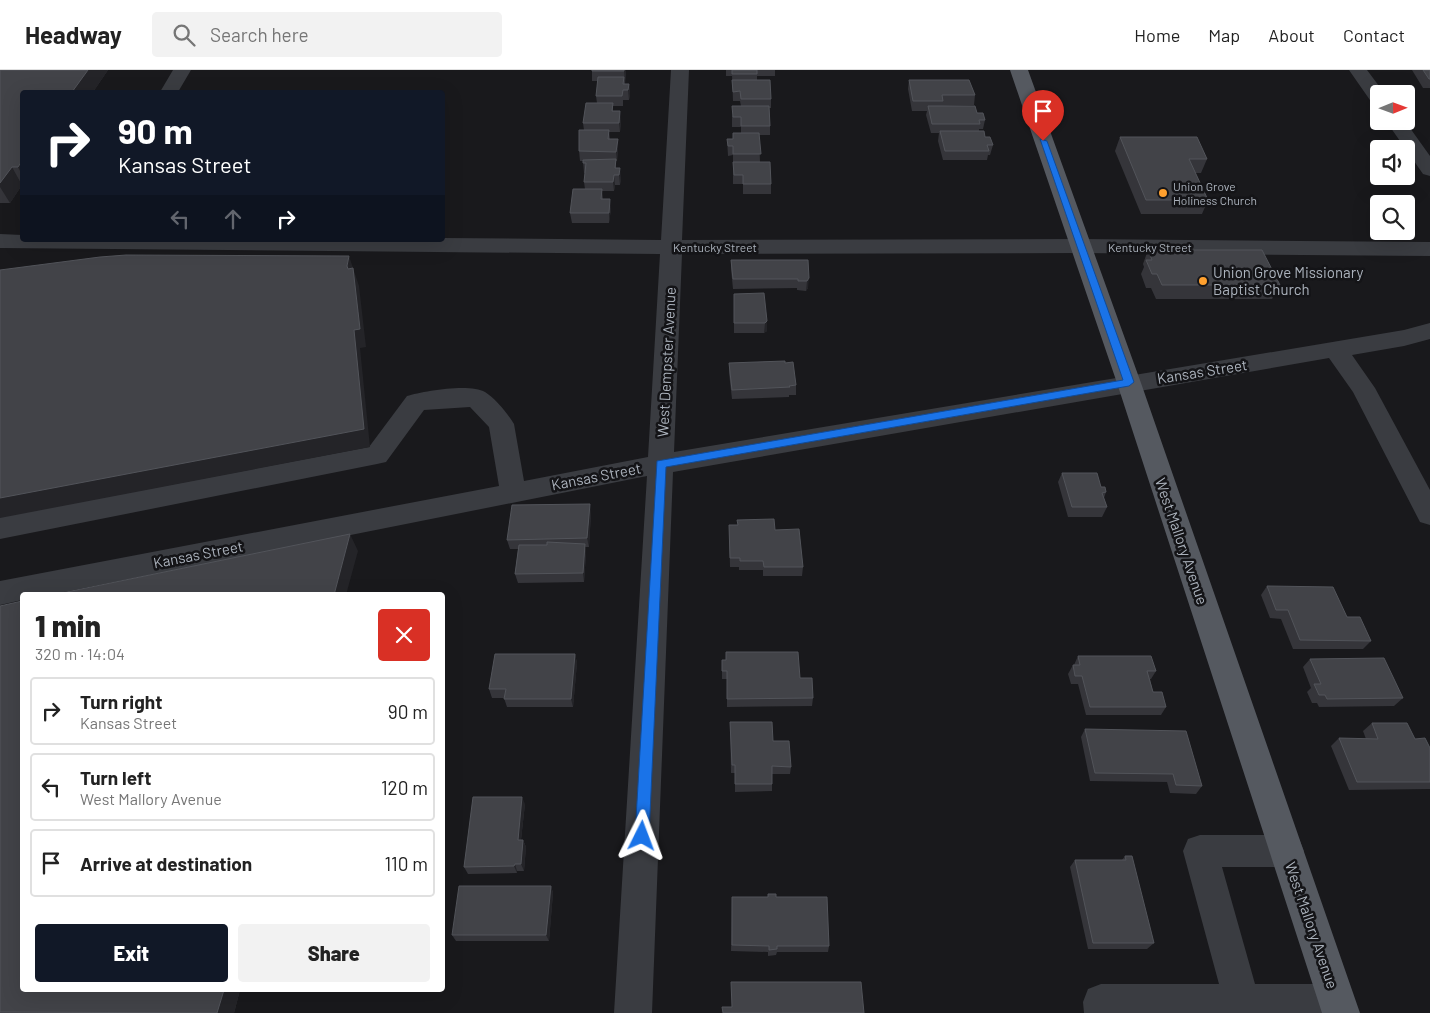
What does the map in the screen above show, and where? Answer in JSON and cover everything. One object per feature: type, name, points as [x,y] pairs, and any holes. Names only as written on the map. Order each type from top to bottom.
[{"type":"main road","name":"West Mallory Avenue","points":[[1019,70],[1129,382],[1339,1008]]},
{"type":"street","points":[[170,90],[182,70]]},
{"type":"street","name":"West Dempster Avenue","points":[[634,1013],[680,70]]},
{"type":"street","points":[[1358,70],[1370,87]]},
{"type":"street","points":[[1401,130],[1430,170]]},
{"type":"street","name":"Kentucky Street","points":[[0,241],[20,241]]},
{"type":"street","name":"Kentucky Street","points":[[181,242],[672,247],[1080,246],[1430,249]]},
{"type":"street","name":"Kansas Street","points":[[0,593],[661,464],[1129,382],[1404,338],[1430,331]]},
{"type":"street","points":[[1336,349],[1363,388],[1430,515]]},
{"type":"street","points":[[0,528],[377,455],[416,402],[442,398],[476,398],[501,424],[513,493]]},
{"type":"street","points":[[1244,1007],[1200,851],[1287,851]]},
{"type":"street","points":[[1103,1013],[1102,1002],[1339,1008]]},
{"type":"building","points":[[0,70],[88,70],[73,90],[20,90],[20,164],[18,167],[12,167],[0,183]]},
{"type":"building","points":[[624,70],[624,71],[592,71]]},
{"type":"building","points":[[732,70],[757,70],[757,74],[732,74]]},
{"type":"building","points":[[1423,70],[1430,70],[1430,79],[1429,79]]},
{"type":"building","points":[[598,77],[624,77],[623,84],[629,84],[628,90],[623,90],[622,96],[596,96]]},
{"type":"building","points":[[732,80],[770,80],[771,99],[741,99],[740,91],[733,92]]},
{"type":"building","points":[[909,80],[969,80],[975,95],[942,95],[943,101],[913,101]]},
{"type":"building","points":[[586,103],[613,103],[612,111],[620,111],[619,123],[583,123]]},
{"type":"building","points":[[732,106],[769,106],[770,126],[741,126],[741,117],[733,117]]},
{"type":"building","points":[[928,106],[975,106],[977,113],[983,113],[985,120],[979,120],[980,124],[932,124]]},
{"type":"building","points":[[579,130],[609,130],[608,139],[618,139],[616,152],[579,151]]},
{"type":"building","points":[[940,131],[984,131],[985,137],[990,137],[993,145],[987,145],[989,151],[945,151]]},
{"type":"building","points":[[733,133],[759,133],[761,154],[733,154],[733,146],[728,146],[727,139],[733,139]]},
{"type":"building","name":"Union Grove Holiness Church","points":[[1120,137],[1197,137],[1207,159],[1189,159],[1208,200],[1146,200]]},
{"type":"building","points":[[616,159],[615,168],[620,168],[619,175],[614,175],[613,182],[584,182],[586,163],[583,163],[583,160]]},
{"type":"building","points":[[733,162],[770,162],[771,184],[743,184],[743,175],[734,175]]},
{"type":"building","points":[[573,189],[602,189],[601,199],[610,199],[609,213],[570,213]]},
{"type":"building","points":[[1148,250],[1262,250],[1280,285],[1162,285],[1157,274],[1152,274],[1146,260],[1152,260]]},
{"type":"building","points":[[126,255],[349,256],[347,266],[348,269],[353,268],[360,329],[354,330],[364,429],[0,498],[0,270]]},
{"type":"building","points":[[731,260],[808,260],[809,278],[807,281],[798,281],[798,279],[733,279]]},
{"type":"building","points":[[764,293],[767,321],[765,323],[734,323],[734,294]]},
{"type":"building","points":[[785,361],[785,363],[793,362],[796,385],[790,387],[732,390],[729,363]]},
{"type":"building","points":[[1062,473],[1097,473],[1101,487],[1105,487],[1106,492],[1102,493],[1107,507],[1072,507]]},
{"type":"building","points":[[590,504],[587,538],[507,540],[512,505]]},
{"type":"building","points":[[774,519],[775,530],[799,529],[803,567],[764,567],[763,561],[740,561],[740,558],[730,558],[729,525],[738,525],[737,520]]},
{"type":"building","points":[[350,534],[335,592],[67,592]]},
{"type":"building","points":[[547,542],[585,544],[583,573],[515,574],[519,545],[547,545]]},
{"type":"building","points":[[1267,586],[1333,587],[1347,617],[1360,617],[1371,641],[1300,640],[1288,610],[1276,610]]},
{"type":"building","points":[[20,601],[20,992],[223,992],[217,1013],[0,1012],[0,606]]},
{"type":"building","points":[[726,652],[798,652],[800,678],[812,678],[813,698],[727,699],[727,671],[722,671],[722,660],[726,660]]},
{"type":"building","points":[[495,654],[575,654],[571,699],[504,699],[506,689],[489,689]]},
{"type":"building","points":[[1078,656],[1151,656],[1156,671],[1147,671],[1153,692],[1162,692],[1166,707],[1090,707],[1082,676],[1075,676],[1073,665],[1080,665]]},
{"type":"building","points":[[1384,658],[1403,698],[1327,699],[1325,695],[1319,695],[1314,684],[1321,684],[1310,659]]},
{"type":"building","points":[[730,722],[772,722],[773,741],[789,741],[791,767],[772,766],[772,784],[735,784],[735,765],[732,765]]},
{"type":"building","points":[[1372,723],[1407,723],[1415,739],[1425,738],[1430,748],[1430,782],[1357,782],[1339,738],[1378,739]]},
{"type":"building","points":[[1085,729],[1186,731],[1202,786],[1176,785],[1173,774],[1095,773]]},
{"type":"building","points":[[473,797],[522,797],[518,840],[523,840],[521,864],[515,864],[514,866],[464,867]]},
{"type":"building","points":[[1125,856],[1132,856],[1154,943],[1093,943],[1075,860],[1126,860]]},
{"type":"building","points":[[459,886],[551,886],[546,935],[452,935]]},
{"type":"building","points":[[768,894],[776,894],[776,897],[827,897],[829,946],[777,946],[777,949],[769,950],[769,946],[732,945],[732,897],[768,897]]},
{"type":"building","points":[[731,982],[861,982],[864,1013],[723,1013],[722,1007],[732,1007]]},
{"type":"place","name":"Union Grove Holiness Church","points":[[1163,193]]},
{"type":"place","name":"Union Grove Missionary Baptist Church","points":[[1203,281]]},
{"type":"route","points":[[642,836],[661,464],[1129,382],[1043,141]]}]
